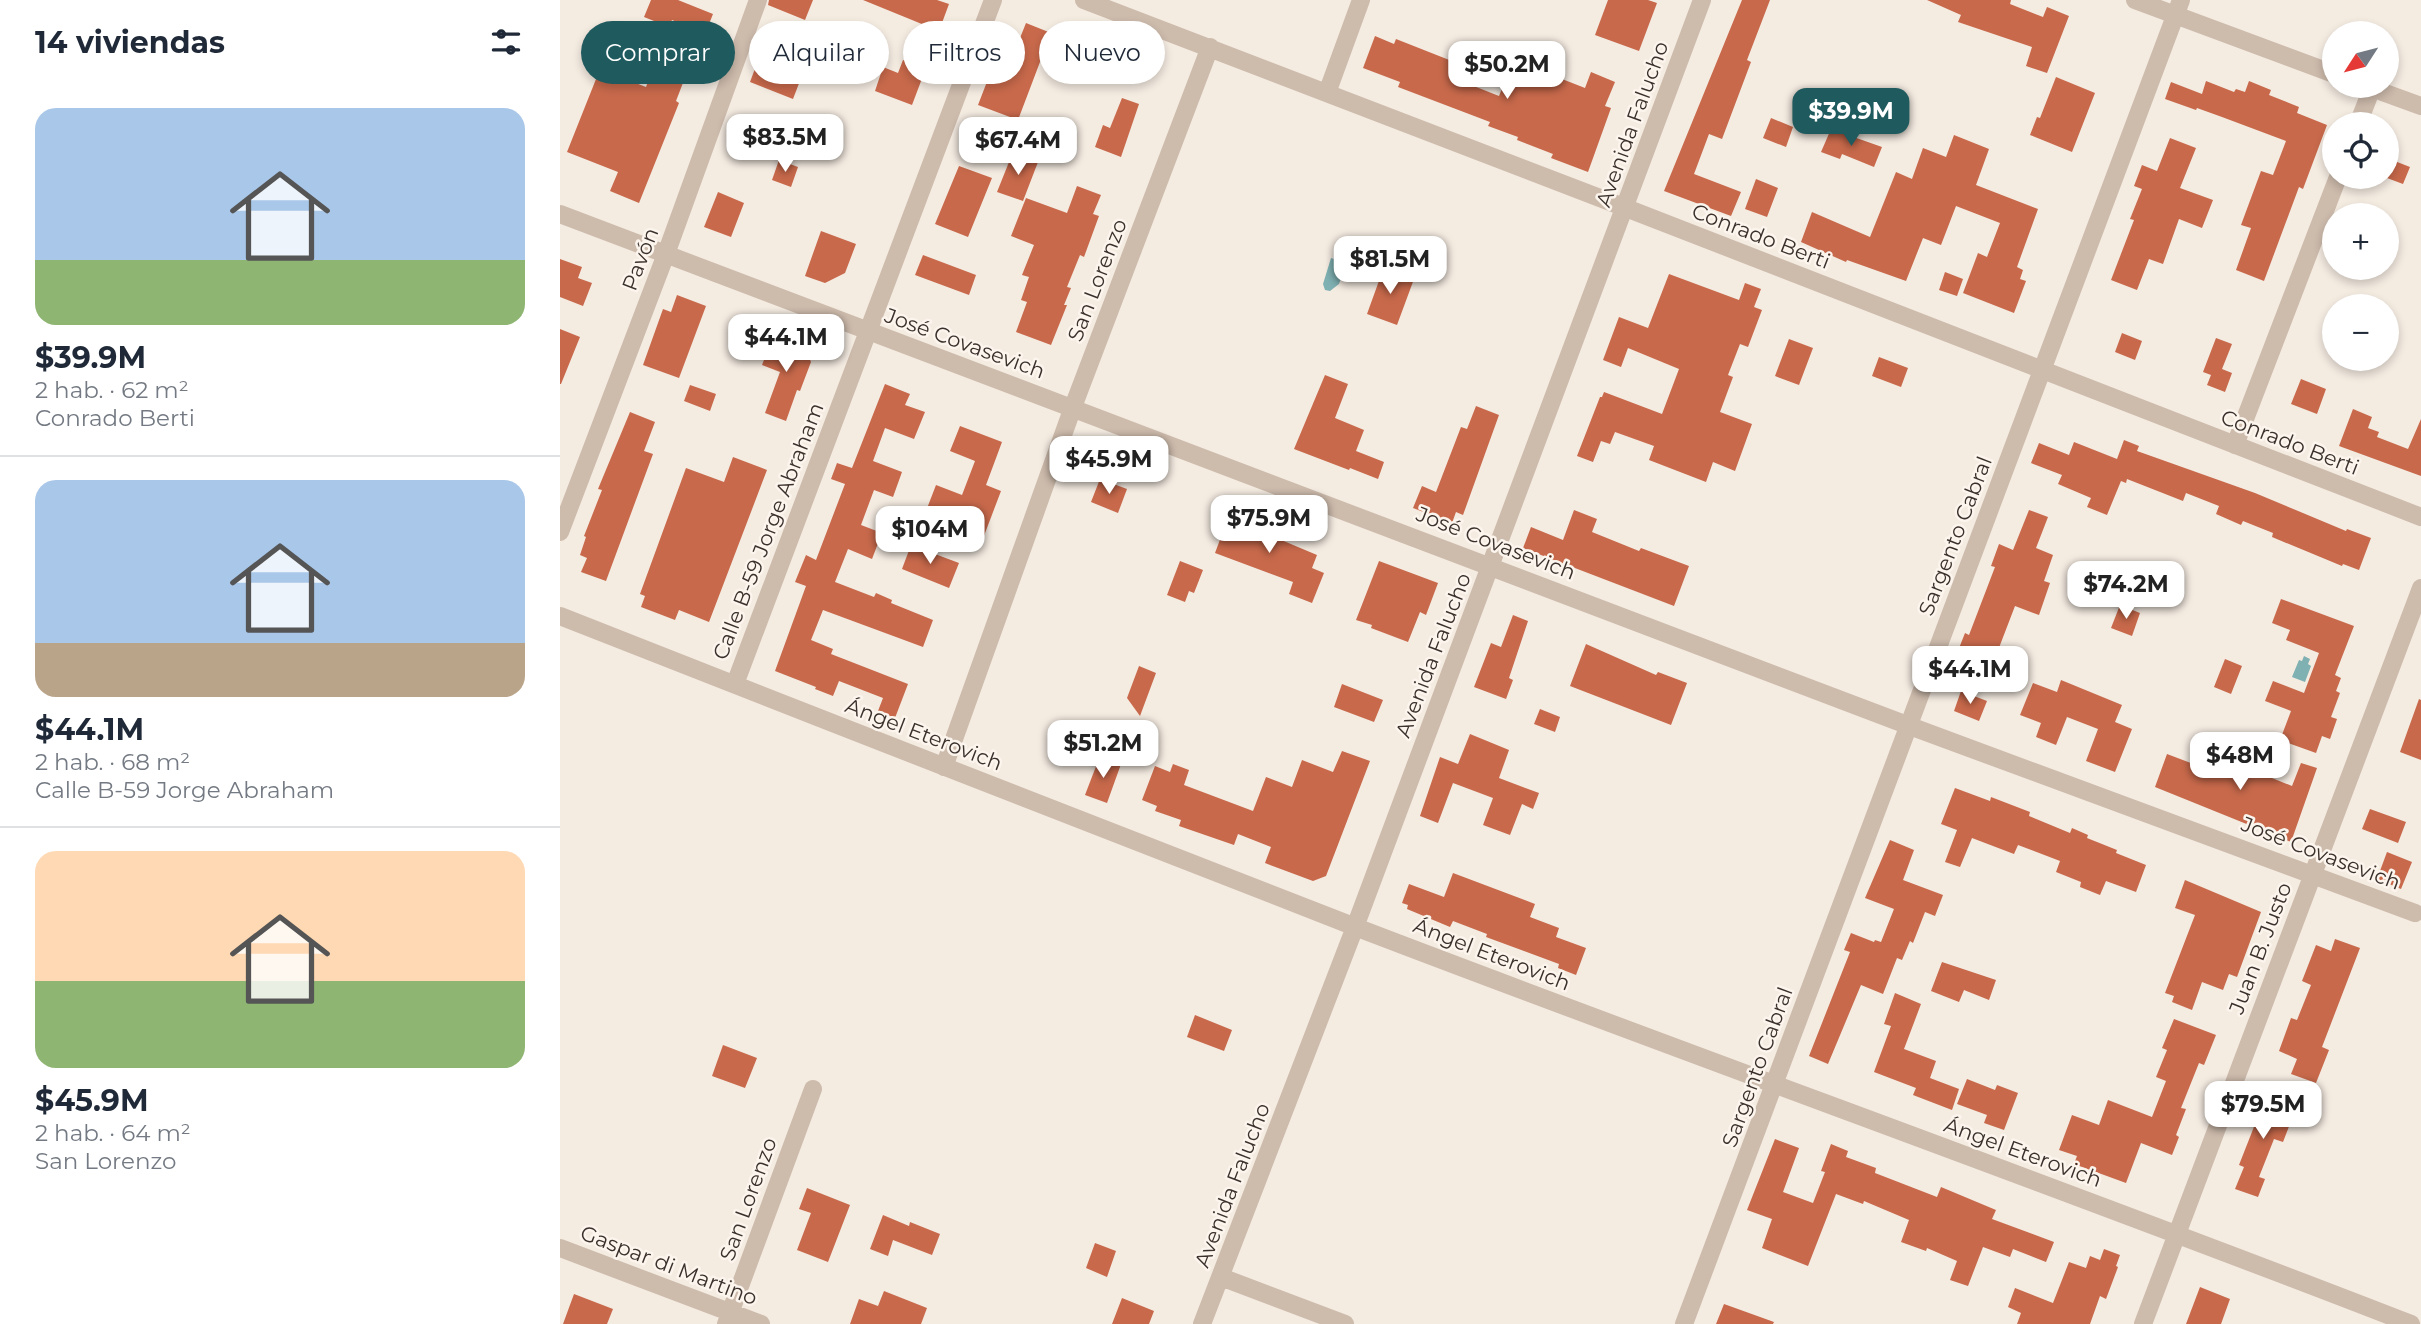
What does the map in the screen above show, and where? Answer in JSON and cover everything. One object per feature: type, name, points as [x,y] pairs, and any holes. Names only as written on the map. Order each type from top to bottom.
[{"type":"street","name":"Pavón","points":[[560,532],[666,254],[758,0]]},
{"type":"street","name":"Calle B-59 Jorge Abraham","points":[[735,684],[993,0]]},
{"type":"street","name":"Conrado Berti","points":[[1084,0],[2421,517]]},
{"type":"street","points":[[1327,93],[1361,0]]},
{"type":"street","name":"Avenida Falucho","points":[[1202,1324],[1492,565],[1702,0]]},
{"type":"street","points":[[2135,0],[2178,8],[2322,69]]},
{"type":"street","name":"Sargento Cabral","points":[[1684,1324],[2178,8]]},
{"type":"street","name":"San Lorenzo","points":[[944,767],[1073,407],[1210,47]]},
{"type":"street","points":[[2399,98],[2421,106]]},
{"type":"street","points":[[2235,445],[2333,189]]},
{"type":"street","name":"José Covasevich","points":[[560,214],[1492,565],[1907,725],[2415,913]]},
{"type":"street","name":"Juan B. Justo","points":[[2143,1324],[2421,589]]},
{"type":"street","name":"Ángel Eterovich","points":[[560,616],[1355,927],[2177,1233],[2411,1324]]},
{"type":"street","name":"San Lorenzo","points":[[728,1318],[813,1089]]},
{"type":"street","name":"Gaspar di Martino","points":[[560,1248],[728,1318],[761,1324]]},
{"type":"street","points":[[1221,1277],[1345,1324]]},
{"type":"water","points":[[1331,258],[1346,263],[1339,284],[1330,291],[1325,290],[1323,284]]},
{"type":"water","points":[[2304,656],[2310,659],[2308,664],[2311,666],[2305,682],[2292,677],[2299,660],[2302,661]]},
{"type":"building","points":[[651,0],[678,0],[713,14],[710,21],[654,21],[644,17]]},
{"type":"building","points":[[769,0],[813,0],[805,20],[768,5]]},
{"type":"building","points":[[863,0],[937,0],[949,4],[943,21],[914,21]]},
{"type":"building","points":[[1608,0],[1648,0],[1657,3],[1639,51],[1595,35]]},
{"type":"building","points":[[1742,0],[1770,0],[1747,60],[1751,62],[1722,139],[1709,134],[1694,174],[1741,192],[1731,216],[1664,191]]},
{"type":"building","points":[[1927,0],[2011,0],[2010,4],[2043,17],[2047,7],[2069,16],[2047,73],[2026,66],[2032,47],[1958,22],[1961,15]]},
{"type":"building","points":[[1026,23],[1039,28],[1039,65],[1018,120],[978,105],[986,84],[1025,84]]},
{"type":"building","points":[[1375,36],[1394,44],[1396,39],[1467,67],[1461,81],[1499,96],[1507,76],[1533,86],[1539,70],[1585,88],[1591,72],[1615,82],[1605,106],[1611,108],[1588,172],[1551,158],[1553,154],[1488,126],[1490,122],[1398,87],[1400,82],[1363,68]]},
{"type":"building","points":[[903,60],[903,84],[920,84],[912,105],[875,91],[877,84],[889,84],[889,69],[898,73]]},
{"type":"building","points":[[2056,77],[2095,93],[2072,152],[2030,135],[2037,117],[2040,118]]},
{"type":"building","points":[[2206,81],[2234,92],[2236,89],[2245,92],[2249,81],[2271,90],[2269,95],[2299,107],[2297,113],[2322,123],[2322,138],[2303,189],[2299,187],[2264,281],[2236,270],[2251,228],[2241,225],[2261,171],[2273,175],[2286,141],[2165,99],[2171,82],[2202,94]]},
{"type":"building","points":[[594,84],[638,84],[646,87],[647,84],[683,84],[676,101],[679,103],[639,203],[610,191],[618,172],[567,152]]},
{"type":"building","points":[[755,84],[799,84],[793,99]]},
{"type":"building","points":[[1122,98],[1139,104],[1121,157],[1095,147],[1103,125],[1110,128]]},
{"type":"building","points":[[1771,118],[1793,127],[1786,147],[1763,138]]},
{"type":"building","points":[[1831,129],[1882,147],[1874,167],[1842,154],[1840,159],[1821,152]]},
{"type":"building","points":[[1954,135],[1989,149],[1976,185],[2038,209],[2017,267],[2023,270],[2020,279],[2026,281],[2014,313],[1963,293],[1978,253],[1987,257],[2000,223],[1956,206],[1941,245],[1923,238],[1906,281],[1847,260],[1846,262],[1801,242],[1812,212],[1870,237],[1896,172],[1912,179],[1923,148],[1946,157]]},
{"type":"building","points":[[2170,138],[2196,148],[2180,188],[2213,200],[2202,228],[2179,219],[2163,264],[2149,259],[2137,290],[2111,280],[2134,220],[2130,219],[2142,189],[2134,186],[2142,165],[2157,171]]},
{"type":"building","points":[[1013,152],[1038,162],[1023,201],[997,192]]},
{"type":"building","points":[[779,160],[798,167],[791,187],[772,180]]},
{"type":"building","points":[[2399,163],[2410,167],[2403,184],[2399,182]]},
{"type":"building","points":[[959,166],[992,178],[968,237],[935,224]]},
{"type":"building","points":[[1756,179],[1778,188],[1767,217],[1745,209]]},
{"type":"building","points":[[1077,186],[1101,195],[1093,214],[1099,216],[1084,257],[1080,255],[1067,287],[1071,288],[1064,305],[1067,305],[1051,345],[1016,332],[1027,302],[1021,300],[1029,277],[1022,275],[1034,245],[1011,236],[1026,198],[1067,213]]},
{"type":"building","points":[[718,192],[744,203],[731,237],[704,227]]},
{"type":"building","points":[[821,231],[856,244],[845,273],[825,283],[805,276]]},
{"type":"building","points":[[923,255],[976,275],[969,295],[915,275]]},
{"type":"building","points":[[560,259],[582,267],[578,278],[592,283],[583,306],[560,297]]},
{"type":"building","points":[[1384,267],[1414,279],[1397,325],[1367,314]]},
{"type":"building","points":[[1945,272],[1963,279],[1957,296],[1939,290]]},
{"type":"building","points":[[1669,274],[1739,300],[1745,283],[1761,289],[1754,307],[1762,310],[1748,347],[1740,344],[1728,375],[1733,377],[1720,412],[1752,424],[1735,471],[1713,462],[1706,482],[1649,460],[1654,446],[1615,432],[1610,444],[1601,441],[1593,462],[1577,456],[1604,392],[1662,414],[1679,369],[1628,348],[1621,367],[1603,360],[1619,317],[1648,328]]},
{"type":"building","points":[[677,295],[706,306],[679,378],[643,365],[663,309],[671,312]]},
{"type":"building","points":[[560,329],[580,337],[561,384],[560,384]]},
{"type":"building","points":[[2122,333],[2142,341],[2135,360],[2115,352]]},
{"type":"building","points":[[774,334],[804,346],[811,362],[786,421],[765,413],[780,372],[762,365]]},
{"type":"building","points":[[2216,338],[2232,344],[2222,369],[2232,373],[2225,392],[2207,385],[2211,375],[2203,372]]},
{"type":"building","points":[[1789,339],[1813,348],[1799,385],[1775,376]]},
{"type":"building","points":[[1879,357],[1908,368],[1901,387],[1872,376]]},
{"type":"building","points":[[1325,375],[1348,384],[1335,418],[1364,430],[1356,451],[1384,462],[1378,479],[1294,449]]},
{"type":"building","points":[[2301,379],[2326,389],[2317,414],[2291,404]]},
{"type":"building","points":[[885,384],[910,394],[905,405],[925,412],[914,439],[885,428],[873,461],[902,472],[893,497],[874,490],[861,525],[882,533],[872,559],[848,549],[835,582],[874,597],[876,593],[892,600],[891,603],[933,620],[923,647],[823,610],[811,640],[833,649],[831,654],[908,684],[895,718],[878,711],[883,698],[839,681],[833,696],[775,671],[806,586],[795,582],[806,555],[816,560],[845,484],[831,479],[837,463],[852,468]]},
{"type":"building","points":[[690,385],[716,394],[710,411],[684,401]]},
{"type":"building","points":[[1476,406],[1499,415],[1463,515],[1456,512],[1452,523],[1413,508],[1422,486],[1436,492],[1461,427],[1467,429]]},
{"type":"building","points":[[2353,409],[2372,417],[2368,428],[2379,432],[2377,437],[2408,449],[2421,419],[2421,476],[2339,446]]},
{"type":"building","points":[[630,412],[655,422],[644,451],[653,454],[606,581],[581,572],[587,558],[580,555],[586,537],[584,536],[602,490],[598,489]]},
{"type":"building","points":[[960,426],[1002,442],[986,485],[1001,491],[979,549],[958,541],[964,526],[926,511],[936,485],[962,495],[975,461],[950,451]]},
{"type":"building","points":[[2124,440],[2139,446],[2137,451],[2255,493],[2346,531],[2347,529],[2371,538],[2359,570],[2343,564],[2342,566],[2272,537],[2273,533],[2243,521],[2241,525],[2216,514],[2219,506],[2186,493],[2183,501],[2127,479],[2126,483],[2121,481],[2107,515],[2087,507],[2091,498],[2058,484],[2062,475],[2031,463],[2039,443],[2069,455],[2074,442],[2117,459]]},
{"type":"building","points":[[733,457],[767,470],[709,622],[679,610],[675,620],[641,607],[645,596],[640,594],[686,468],[724,482]]},
{"type":"building","points":[[1100,479],[1127,489],[1118,513],[1091,502]]},
{"type":"building","points":[[1574,510],[1597,519],[1592,532],[1639,551],[1641,548],[1689,566],[1674,606],[1523,548],[1531,527],[1563,540]]},
{"type":"building","points":[[2029,510],[2048,517],[2036,548],[2053,555],[2044,581],[2050,583],[2039,615],[2015,606],[1992,666],[1981,661],[1975,675],[1952,666],[1965,633],[1969,635],[1995,567],[1991,566],[1999,544],[2013,550]]},
{"type":"building","points":[[1222,512],[1261,527],[1260,531],[1317,555],[1312,568],[1324,573],[1312,603],[1289,594],[1293,582],[1215,553],[1221,537],[1214,534]]},
{"type":"building","points":[[911,545],[959,563],[949,588],[902,569]]},
{"type":"building","points":[[1180,561],[1203,570],[1194,593],[1189,591],[1185,602],[1167,595]]},
{"type":"building","points":[[1379,561],[1438,583],[1426,615],[1420,612],[1408,642],[1356,620]]},
{"type":"building","points":[[2281,599],[2354,626],[2335,675],[2341,678],[2336,691],[2340,693],[2331,717],[2337,719],[2330,739],[2322,736],[2316,753],[2280,740],[2291,711],[2265,701],[2273,681],[2304,693],[2319,653],[2286,640],[2290,630],[2272,623]]},
{"type":"building","points":[[2120,605],[2140,613],[2132,636],[2111,628]]},
{"type":"building","points":[[1513,615],[1528,621],[1509,678],[1513,680],[1506,699],[1474,687],[1491,643],[1501,647]]},
{"type":"building","points":[[1586,644],[1656,675],[1658,672],[1687,683],[1671,725],[1570,686]]},
{"type":"building","points":[[2225,659],[2242,666],[2231,694],[2214,687]]},
{"type":"building","points":[[1139,666],[1156,673],[1140,716],[1127,698]]},
{"type":"building","points":[[2061,680],[2122,705],[2115,722],[2132,729],[2115,772],[2086,761],[2098,729],[2067,717],[2056,745],[2036,737],[2041,723],[2020,715],[2033,683],[2057,692]]},
{"type":"building","points":[[1342,684],[1383,700],[1374,722],[1334,707]]},
{"type":"building","points":[[1961,691],[1987,701],[1979,721],[1954,711]]},
{"type":"building","points":[[2419,699],[2421,700],[2421,760],[2400,752]]},
{"type":"building","points":[[1540,709],[1560,717],[1555,732],[1534,724]]},
{"type":"building","points":[[1470,734],[1509,750],[1499,778],[1539,793],[1533,809],[1522,804],[1510,835],[1483,825],[1493,798],[1453,783],[1438,823],[1420,816],[1440,757],[1458,764]]},
{"type":"building","points":[[1342,751],[1370,761],[1326,876],[1313,881],[1265,863],[1271,847],[1238,834],[1234,845],[1179,826],[1181,820],[1155,811],[1157,806],[1142,800],[1155,766],[1170,772],[1173,764],[1189,770],[1184,785],[1253,811],[1266,777],[1292,787],[1302,760],[1333,772]]},
{"type":"building","points":[[2210,753],[2292,786],[2301,763],[2317,768],[2291,842],[2155,787],[2167,754],[2204,768]]},
{"type":"building","points":[[1100,756],[1121,764],[1107,803],[1085,795]]},
{"type":"building","points":[[1955,788],[1990,801],[1991,797],[2030,812],[2029,816],[2070,833],[2072,828],[2088,835],[2087,838],[2117,850],[2116,853],[2146,865],[2136,892],[2106,881],[2100,895],[2080,887],[2081,882],[2056,872],[2060,861],[2018,845],[2014,854],[1972,838],[1960,867],[1945,862],[1957,830],[1941,824]]},
{"type":"building","points":[[2370,809],[2406,822],[2398,843],[2362,829]]},
{"type":"building","points":[[1890,840],[1914,850],[1903,880],[1943,895],[1935,916],[1925,912],[1913,943],[1910,941],[1902,960],[1897,958],[1883,994],[1861,985],[1828,1064],[1809,1056],[1850,952],[1844,950],[1851,933],[1881,942],[1894,909],[1865,898]]},
{"type":"building","points":[[2387,852],[2412,862],[2401,889],[2377,879]]},
{"type":"building","points":[[1453,873],[1535,904],[1530,917],[1559,928],[1556,937],[1586,948],[1576,975],[1558,968],[1559,964],[1486,937],[1487,934],[1453,921],[1450,927],[1407,909],[1408,905],[1402,903],[1409,884],[1444,897]]},
{"type":"building","points":[[2185,880],[2261,912],[2237,977],[2229,974],[2223,990],[2202,982],[2192,1010],[2172,1002],[2174,996],[2165,993],[2195,915],[2175,908]]},
{"type":"building","points":[[2335,939],[2360,948],[2322,1047],[2329,1050],[2316,1083],[2291,1074],[2297,1059],[2279,1051],[2291,1018],[2297,1020],[2311,985],[2302,981],[2316,945],[2331,951]]},
{"type":"building","points":[[1942,962],[1996,980],[1989,1000],[1964,990],[1959,1002],[1931,991]]},
{"type":"building","points":[[1895,993],[1921,1004],[1904,1049],[1936,1061],[1930,1078],[1959,1089],[1952,1110],[1913,1095],[1916,1088],[1874,1072],[1891,1026],[1884,1024]]},
{"type":"building","points":[[1195,1015],[1232,1030],[1224,1051],[1187,1037]]},
{"type":"building","points":[[2174,1019],[2216,1035],[2204,1065],[2199,1063],[2181,1108],[2186,1109],[2172,1155],[2141,1143],[2126,1183],[2074,1164],[2077,1156],[2059,1150],[2072,1115],[2099,1125],[2108,1100],[2152,1117],[2166,1081],[2156,1077],[2167,1050],[2162,1048]]},
{"type":"building","points":[[723,1045],[757,1058],[745,1088],[712,1076]]},
{"type":"building","points":[[1967,1079],[1995,1090],[1997,1085],[2018,1093],[2004,1130],[1984,1123],[1987,1115],[1957,1104]]},
{"type":"building","points":[[2270,1086],[2287,1092],[2280,1111],[2293,1116],[2283,1142],[2274,1139],[2259,1177],[2265,1179],[2258,1197],[2235,1189],[2244,1167],[2239,1165]]},
{"type":"building","points":[[1775,1139],[1799,1148],[1783,1192],[1813,1203],[1825,1172],[1821,1171],[1831,1144],[1848,1151],[1846,1157],[1876,1168],[1875,1173],[1937,1197],[1941,1187],[1996,1210],[1992,1219],[2054,1242],[2046,1262],[2013,1249],[2010,1257],[1983,1247],[1968,1286],[1950,1280],[1957,1261],[1927,1248],[1926,1251],[1901,1242],[1909,1220],[1864,1201],[1863,1204],[1836,1194],[1808,1266],[1762,1248],[1772,1219],[1747,1210]]},
{"type":"building","points":[[807,1188],[850,1205],[828,1262],[797,1250],[811,1213],[799,1209]]},
{"type":"building","points":[[883,1215],[909,1226],[910,1222],[940,1234],[932,1255],[893,1240],[888,1256],[870,1249]]},
{"type":"building","points":[[1095,1243],[1116,1251],[1107,1277],[1086,1268]]},
{"type":"building","points":[[2104,1249],[2120,1255],[2116,1266],[2118,1267],[2106,1299],[2100,1296],[2090,1324],[2017,1324],[2021,1313],[2008,1307],[2015,1288],[2053,1303],[2069,1262],[2086,1268],[2090,1256],[2100,1260]]},
{"type":"building","points":[[2200,1287],[2230,1299],[2221,1324],[2186,1324]]},
{"type":"building","points":[[884,1291],[927,1308],[921,1324],[850,1324],[859,1299],[878,1306]]},
{"type":"building","points":[[574,1294],[613,1309],[607,1324],[563,1324]]},
{"type":"building","points":[[1122,1298],[1154,1311],[1149,1324],[1112,1324]]},
{"type":"building","points":[[1724,1304],[1774,1322],[1716,1324]]}]
